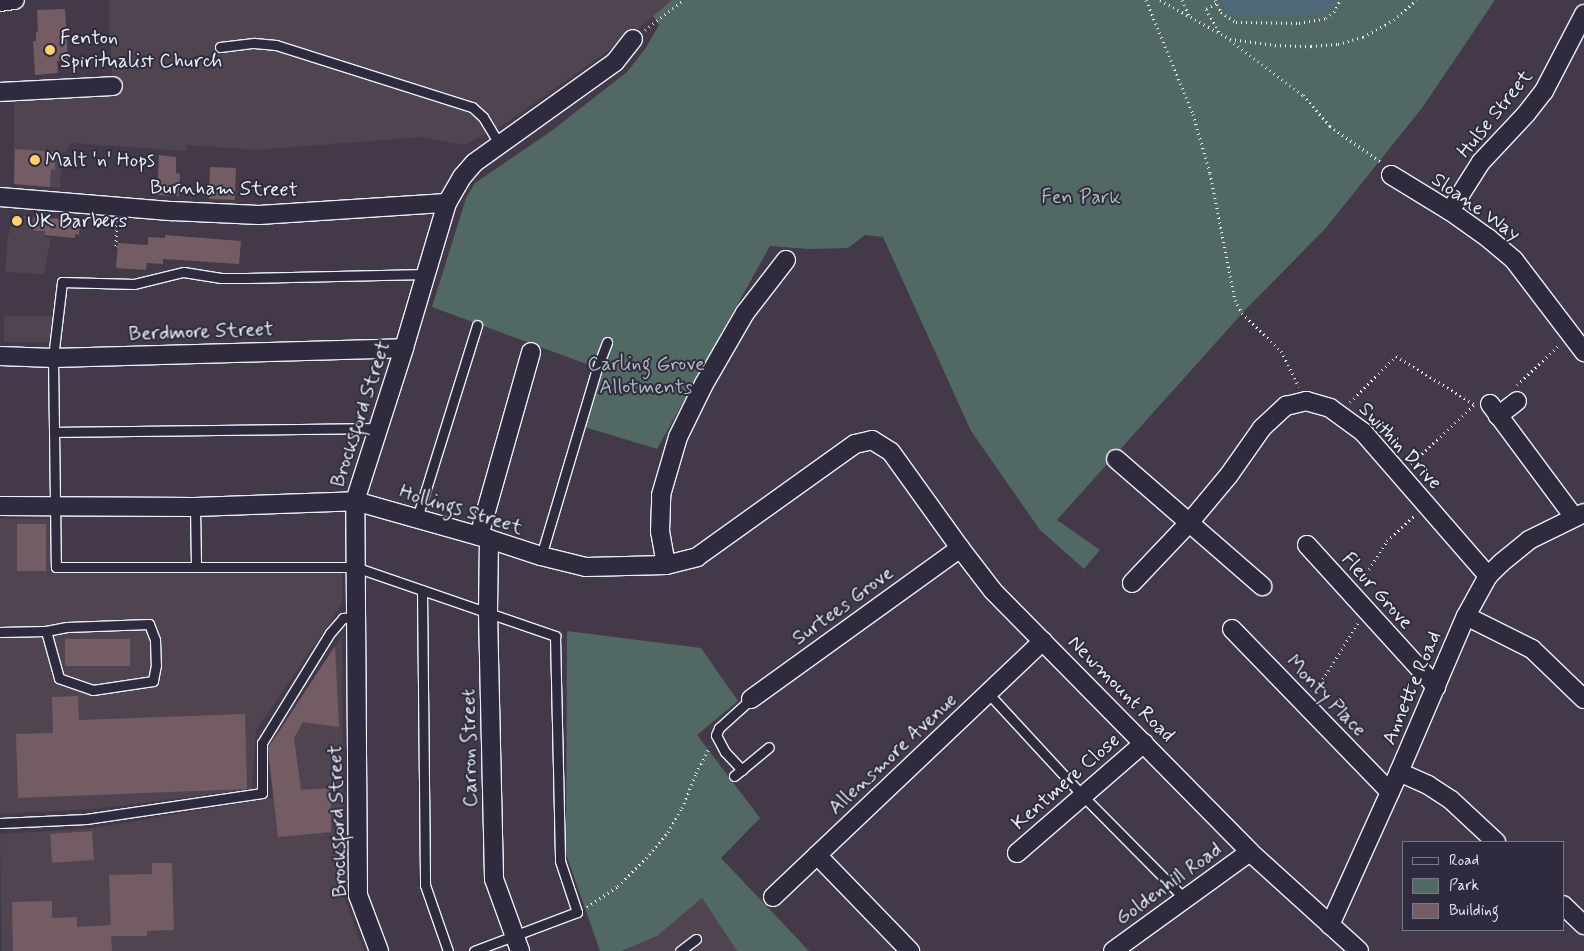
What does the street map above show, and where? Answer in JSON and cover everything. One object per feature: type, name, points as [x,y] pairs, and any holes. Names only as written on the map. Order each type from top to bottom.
[{"type":"street","points":[[0,2],[15,0]]},
{"type":"street","name":"Hulse Street","points":[[1450,211],[1481,162],[1526,114],[1544,91],[1584,14]]},
{"type":"street","name":"Brocksford Street","points":[[378,951],[358,895],[355,501],[404,348],[447,203],[462,177],[474,163],[615,62],[633,39]]},
{"type":"street","points":[[0,92],[113,86]]},
{"type":"street","name":"Sloane Way","points":[[1391,175],[1450,211],[1488,238],[1514,260],[1577,329],[1584,352]]},
{"type":"street","name":"Burnham Street","points":[[0,196],[259,215],[447,203]]},
{"type":"street","points":[[666,565],[660,532],[661,495],[678,437],[704,384],[745,313],[786,260]]},
{"type":"street","name":"Berdmore Street","points":[[0,356],[53,358],[404,348]]},
{"type":"street","name":"Carron Street","points":[[517,944],[494,879],[488,613],[484,538],[531,352]]},
{"type":"street","points":[[1517,400],[1487,408],[1579,515]]},
{"type":"street","points":[[1132,583],[1189,523],[1229,475],[1262,428],[1286,406],[1306,401]]},
{"type":"street","name":"Swithin Drive","points":[[1306,401],[1323,404],[1363,432],[1488,576]]},
{"type":"street","name":"Hollings Street","points":[[0,506],[195,507],[355,501],[541,556],[586,567],[666,565],[697,557],[855,444],[872,440]]},
{"type":"street","name":"Newmount Road","points":[[872,440],[892,452],[993,591],[1250,852],[1359,951]]},
{"type":"street","points":[[1116,460],[1262,586]]},
{"type":"street","name":"Annette Road","points":[[1330,925],[1436,688],[1466,616],[1488,576],[1529,540],[1579,515]]},
{"type":"street","name":"Fleur Grove","points":[[1307,545],[1436,688]]},
{"type":"street","name":"Surtees Grove","points":[[751,699],[960,548]]},
{"type":"street","points":[[1466,616],[1532,649],[1584,699]]},
{"type":"street","name":"Monty Place","points":[[1232,629],[1390,792]]},
{"type":"street","name":"Allensmore Avenue","points":[[773,897],[1043,641]]},
{"type":"street","name":"Kentmere Close","points":[[1017,853],[1144,743]]},
{"type":"street","points":[[1399,772],[1428,785],[1451,800],[1495,841]]},
{"type":"street","name":"Goldenhill Road","points":[[1113,951],[1250,852]]},
{"type":"street","points":[[817,855],[910,951]]},
{"type":"street","points":[[1564,906],[1584,925]]},
{"type":"lane","points":[[220,46],[254,43],[276,45],[472,107],[483,117],[500,145]]},
{"type":"lane","points":[[426,274],[230,278],[183,272],[134,284],[62,282],[53,358],[56,567],[196,565],[355,567],[555,636],[560,860],[577,912],[517,944],[474,951]]},
{"type":"lane","points":[[417,518],[477,325]]},
{"type":"lane","points":[[541,556],[596,371],[607,342]]},
{"type":"lane","points":[[54,432],[379,428]]},
{"type":"lane","points":[[195,507],[196,565]]},
{"type":"lane","points":[[422,590],[425,885],[448,951]]},
{"type":"lane","points":[[0,823],[86,819],[262,792],[262,743],[330,633],[343,618],[355,617]]},
{"type":"lane","points":[[0,632],[149,624],[155,640],[156,665],[153,681],[93,690],[58,678],[46,631]]},
{"type":"lane","points":[[988,693],[1083,796],[1185,899]]},
{"type":"lane","points":[[742,770],[725,752],[716,735],[719,728],[751,699]]},
{"type":"lane","points":[[734,776],[769,747]]},
{"type":"lane","points":[[680,951],[696,939]]},
{"type":"path","points":[[633,39],[684,0]]},
{"type":"path","points":[[1146,0],[1196,122],[1210,173],[1235,300],[1242,313],[1281,350],[1306,401]]},
{"type":"path","points":[[1160,0],[1189,14]]},
{"type":"path","points":[[1182,0],[1189,14],[1198,23],[1230,39],[1303,95],[1330,126],[1393,171],[1391,175]]},
{"type":"path","points":[[1222,35],[1206,9],[1216,2],[1221,12],[1236,22],[1299,23],[1326,18],[1334,12],[1340,0]]},
{"type":"path","points":[[1230,39],[1275,45],[1310,46],[1338,44],[1364,36],[1394,20],[1416,0]]},
{"type":"path","points":[[116,246],[118,206]]},
{"type":"path","points":[[1517,400],[1517,384],[1577,329]]},
{"type":"path","points":[[1338,413],[1396,356],[1487,408],[1400,474]]},
{"type":"path","points":[[1352,594],[1387,541],[1426,504]]},
{"type":"path","points":[[1306,706],[1366,610]]},
{"type":"path","points":[[577,912],[618,886],[646,858],[668,832],[682,808],[696,773],[716,735]]},
{"type":"shaded area","points":[[109,0],[672,0],[633,33],[509,121],[465,145],[421,137],[257,150],[187,145],[186,151],[70,143],[67,152],[62,152],[60,188],[18,185],[14,181],[14,101],[114,97],[109,30]]},
{"type":"shaded area","points":[[16,215],[34,217],[34,230],[45,231],[45,237],[51,238],[44,274],[5,272],[8,234],[10,233],[11,219]]},
{"type":"shaded area","points":[[4,316],[54,316],[54,342],[4,342]]},
{"type":"shaded area","points":[[0,519],[49,519],[50,571],[342,570],[342,604],[256,731],[252,789],[95,809],[0,814]]},
{"type":"shaded area","points":[[342,635],[344,897],[364,951],[2,951],[0,834],[95,828],[273,798],[266,746],[275,738]]},
{"type":"shaded area","points":[[702,898],[737,951],[622,951],[657,936]]},
{"type":"green space","name":"Fen Park","points":[[672,0],[1495,0],[1422,108],[1325,229],[1246,309],[1057,520],[1100,550],[1084,569],[1040,530],[971,431],[883,237],[865,235],[848,248],[810,249],[770,246],[657,449],[581,426],[600,369],[432,307],[466,198],[475,183],[550,132],[627,72],[645,49],[659,25],[653,16]]},
{"type":"green space","points":[[567,631],[701,648],[738,701],[697,735],[760,818],[721,858],[809,951],[737,951],[702,898],[657,936],[622,951],[600,951],[566,854]]},
{"type":"water","points":[[1220,0],[1334,0],[1334,2],[1328,10],[1317,15],[1250,16],[1229,15]]},
{"type":"building","name":"Fenton Spiritualist Church","points":[[65,9],[68,60],[57,61],[58,73],[35,75],[33,41],[36,41],[36,32],[38,32],[37,10]]},
{"type":"building","name":"Malt 'n' Hops","points":[[15,149],[55,152],[55,170],[51,169],[50,187],[14,184]]},
{"type":"building","points":[[159,155],[176,157],[176,173],[180,174],[179,196],[157,195]]},
{"type":"building","points":[[210,167],[236,168],[235,200],[209,199]]},
{"type":"building","points":[[34,217],[80,220],[79,235],[75,234],[75,238],[45,235],[45,231],[34,231]]},
{"type":"building","points":[[165,235],[241,241],[239,264],[163,259],[163,264],[147,263],[146,270],[116,268],[118,243],[148,245],[148,237],[165,238]]},
{"type":"building","points":[[17,524],[46,524],[46,571],[17,571]]},
{"type":"building","points":[[65,639],[130,639],[130,666],[65,666]]},
{"type":"building","points":[[335,646],[339,727],[303,722],[294,738],[301,790],[331,788],[331,832],[278,837],[268,748]]},
{"type":"building","points":[[78,696],[79,720],[245,714],[247,789],[18,798],[16,734],[53,733],[52,697]]},
{"type":"building","points":[[92,831],[94,860],[52,863],[50,834]]},
{"type":"building","points":[[152,863],[172,863],[174,930],[147,931],[147,936],[111,936],[112,951],[13,951],[12,902],[52,901],[52,918],[77,917],[77,927],[111,925],[109,875],[152,874]]},
{"type":"place","name":"Fenton Spiritualist Church","points":[[50,50]]},
{"type":"place","name":"Malt 'n' Hops","points":[[35,160]]},
{"type":"place","name":"UK Barbers","points":[[17,221]]},
{"type":"park label","name":"Carling Grove Allotments","points":[[646,376]]}]
